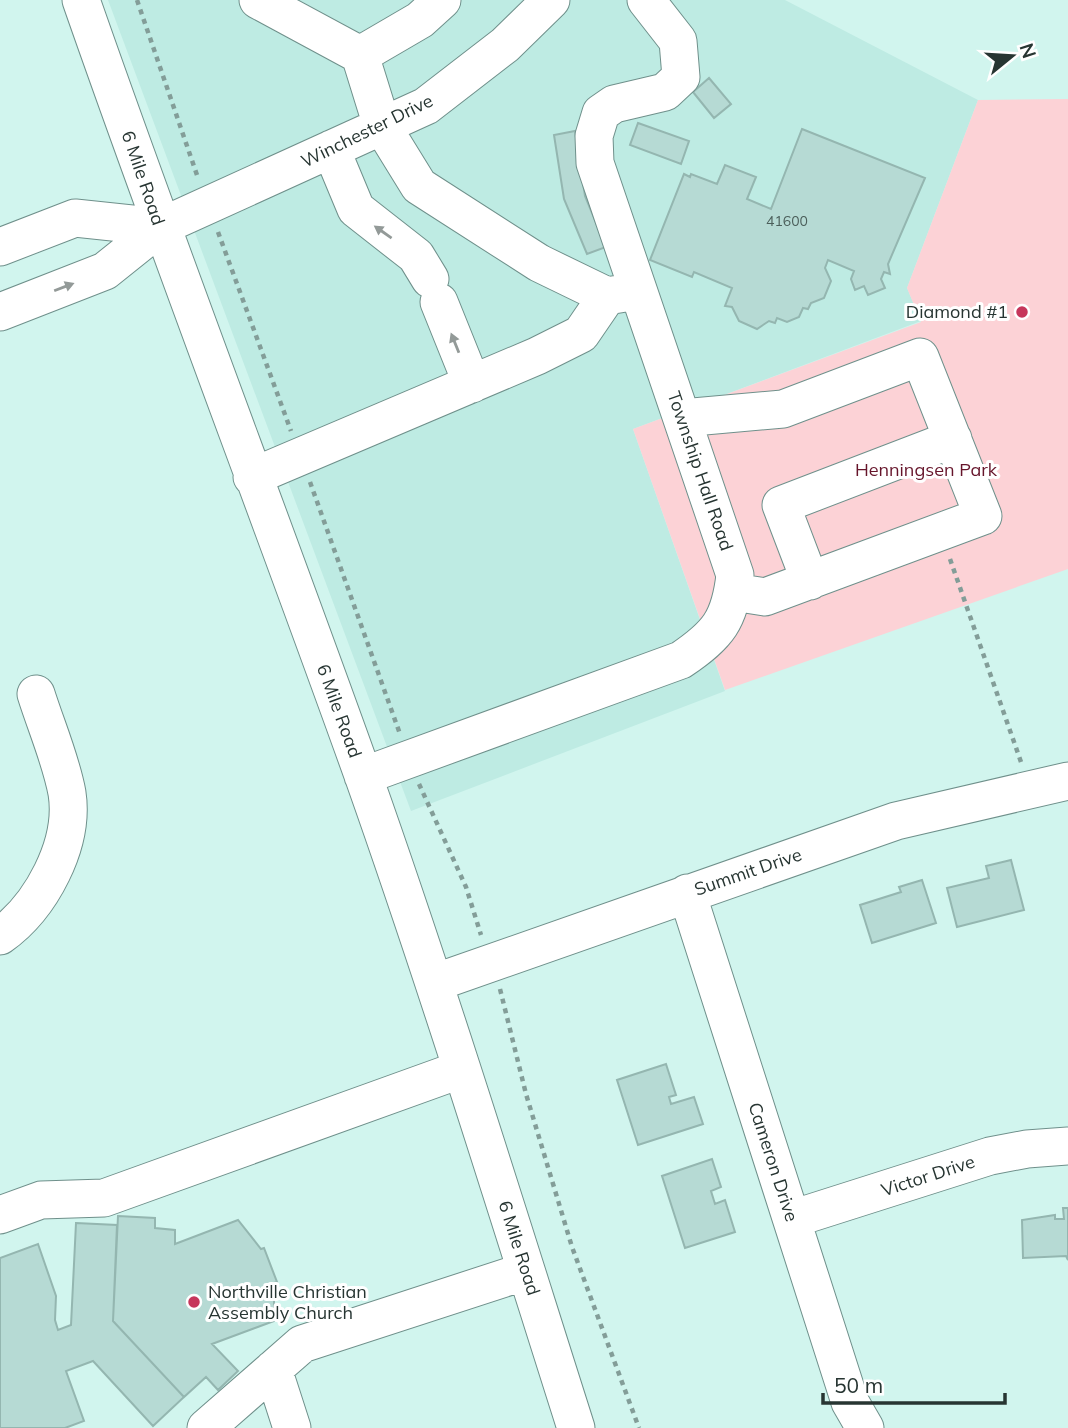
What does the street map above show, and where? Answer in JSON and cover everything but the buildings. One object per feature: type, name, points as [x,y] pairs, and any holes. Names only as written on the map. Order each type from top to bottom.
[{"type":"street","name":"6 Mile Road","points":[[81,0],[160,227],[363,776],[434,983],[576,1428]]},
{"type":"street","points":[[253,477],[472,384],[581,334],[623,293],[539,263],[419,186],[382,126],[360,55],[258,0]]},
{"type":"street","points":[[360,55],[421,20],[442,0]]},
{"type":"street","name":"Winchester Drive","points":[[0,312],[106,271],[160,227],[426,106],[472,73],[551,0]]},
{"type":"street","name":"Township Hall Road","points":[[363,776],[681,660],[711,640],[731,607],[735,575],[682,418],[623,293],[596,163],[594,136],[601,113],[614,104],[658,95],[681,77],[678,41],[646,0]]},
{"type":"street","points":[[331,149],[356,209],[416,256],[435,290],[472,384]]},
{"type":"street","points":[[0,247],[75,218],[160,227]]},
{"type":"street","points":[[682,418],[783,409],[920,357],[983,516],[765,597],[733,592]]},
{"type":"street","points":[[810,581],[781,505],[953,439]]},
{"type":"street","points":[[0,936],[25,912],[46,884],[59,856],[66,825],[67,795],[36,694]]},
{"type":"street","name":"Summit Drive","points":[[434,983],[896,821],[1068,781]]},
{"type":"street","name":"Cameron Drive","points":[[687,893],[850,1402],[865,1428]]},
{"type":"street","points":[[0,1215],[41,1200],[104,1198],[462,1069]]},
{"type":"street","name":"Victor Drive","points":[[792,1219],[990,1156],[1027,1149],[1068,1146]]},
{"type":"street","points":[[206,1428],[302,1344],[526,1271]]},
{"type":"street","points":[[273,1369],[292,1428]]},
{"type":"path","points":[[137,0],[208,205],[368,638],[408,759],[466,887],[509,1016],[526,1094],[572,1247],[639,1428]]},
{"type":"path","points":[[941,532],[1031,790]]},
{"type":"shaded area","points":[[108,0],[785,0],[978,100],[907,288],[921,321],[633,429],[725,691],[411,811]]},
{"type":"green space","name":"Henningsen Park","points":[[1068,99],[1068,569],[725,690],[633,429],[921,322],[907,288],[978,100]]},
{"type":"place","name":"Diamond #1","points":[[1022,312]]},
{"type":"place","name":"Northville Christian Assembly Church","points":[[194,1302]]}]
